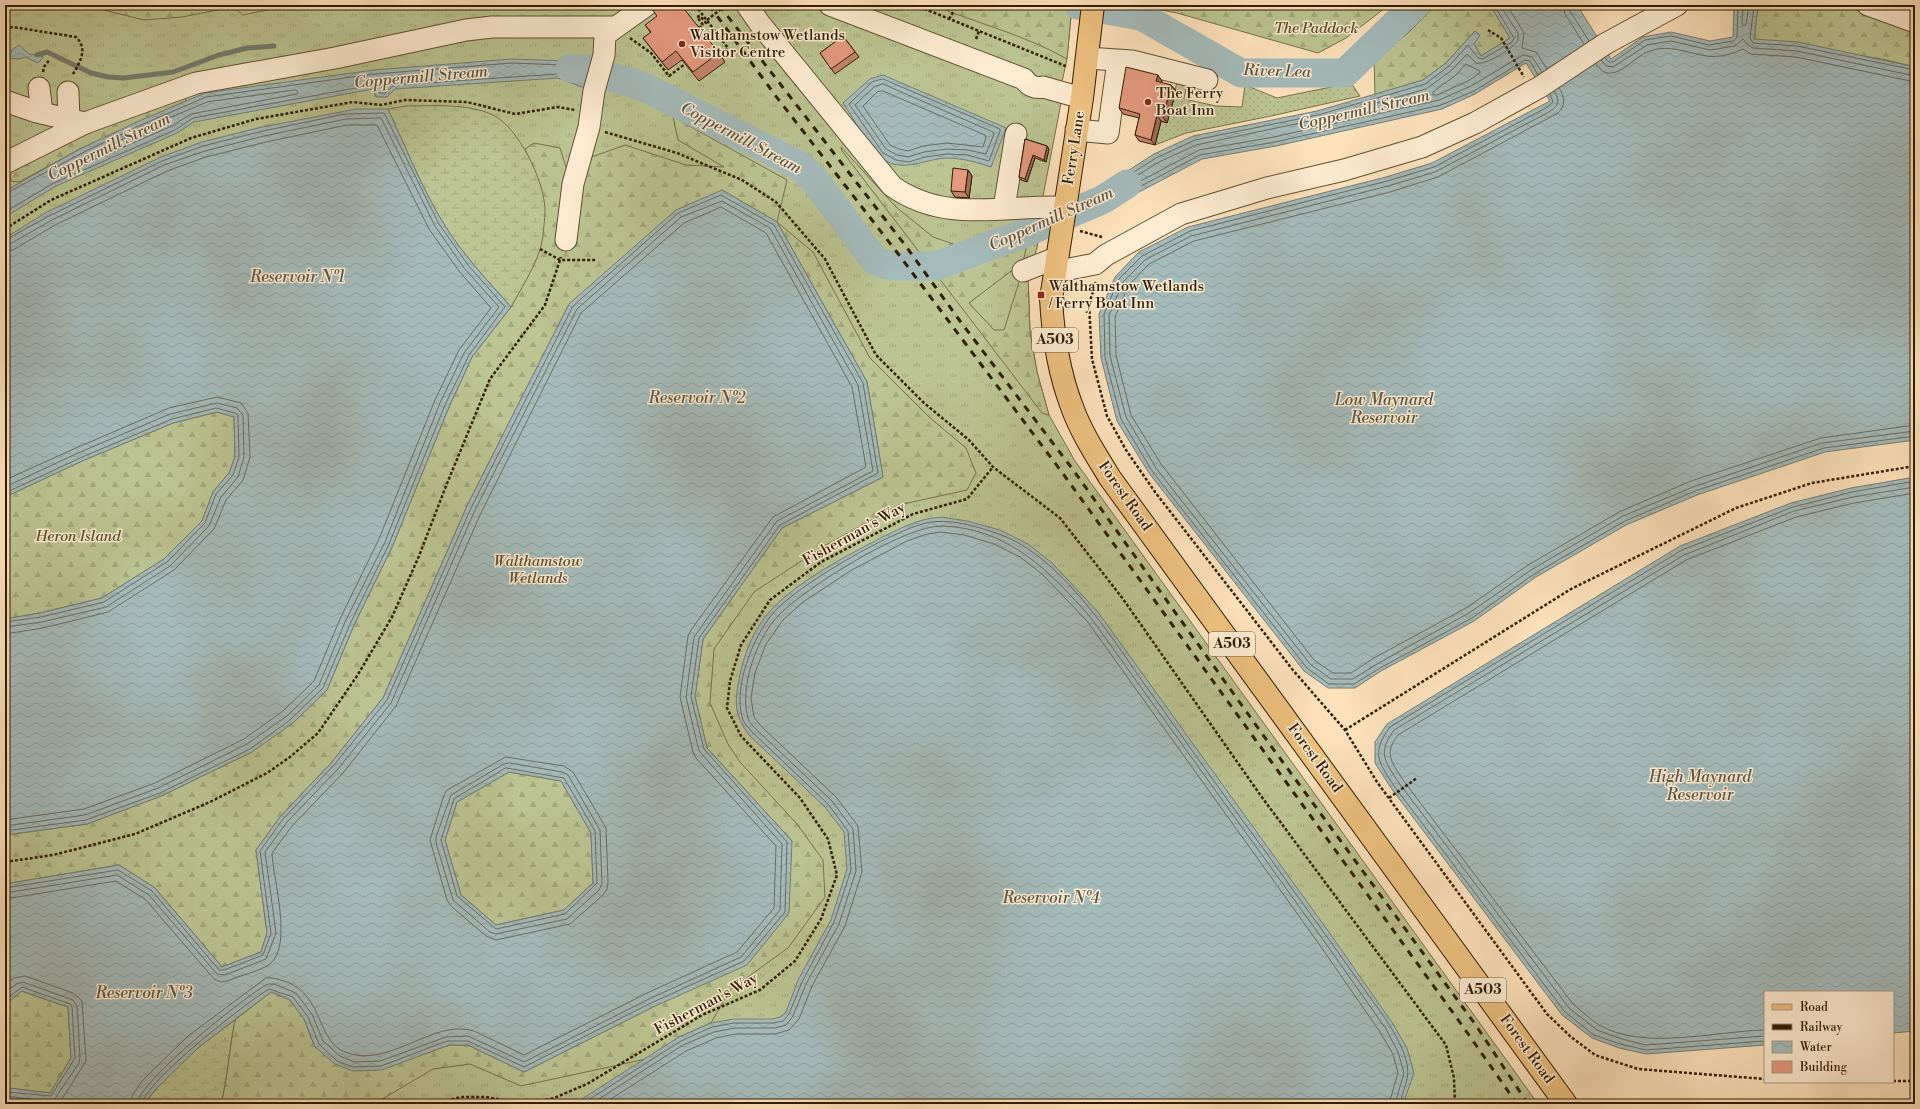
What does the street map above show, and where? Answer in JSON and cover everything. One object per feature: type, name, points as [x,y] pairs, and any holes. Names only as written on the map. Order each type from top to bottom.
[{"type":"main road","name":"Ferry Lane","points":[[1072,407],[1061,368],[1052,323],[1051,299],[1060,236],[1058,201],[1076,130],[1082,98],[1093,5]]},
{"type":"main road","name":"Forest Road","points":[[1072,407],[1082,429],[1110,478],[1566,1104]]},
{"type":"lane","points":[[566,240],[573,184],[590,120],[594,91],[604,55],[605,35],[647,5]]},
{"type":"lane","points":[[747,5],[760,24],[892,186],[917,201],[937,207],[958,210],[1004,208],[1058,201]]},
{"type":"lane","points":[[830,5],[1024,79],[1028,84],[1039,88],[1043,86],[1082,98]]},
{"type":"lane","points":[[1023,271],[1055,265],[1095,264],[1106,255],[1181,214],[1267,188],[1344,170],[1422,147],[1475,124],[1540,87],[1605,44],[1677,5]]},
{"type":"lane","points":[[1868,5],[1915,22]]},
{"type":"lane","points":[[5,163],[77,121],[196,84],[335,58],[466,30],[492,27],[613,28]]},
{"type":"lane","points":[[1087,58],[1132,61],[1207,80]]},
{"type":"lane","points":[[1076,130],[1108,133],[1118,61]]},
{"type":"lane","points":[[39,88],[42,113]]},
{"type":"lane","points":[[68,92],[77,121]]},
{"type":"lane","points":[[5,101],[42,113],[77,121]]},
{"type":"lane","points":[[1004,208],[1016,134]]},
{"type":"path","points":[[695,5],[706,22],[728,48],[719,55]]},
{"type":"path","points":[[699,28],[726,5]]},
{"type":"path","points":[[915,5],[1065,66]]},
{"type":"path","points":[[949,19],[954,10]]},
{"type":"path","points":[[5,29],[13,27],[76,37],[82,49],[82,56],[74,72]]},
{"type":"path","points":[[613,28],[618,29],[652,52],[669,76],[685,64]]},
{"type":"path","points":[[1488,30],[1500,38],[1521,71]]},
{"type":"path","points":[[976,39],[979,31]]},
{"type":"path","points":[[5,229],[51,200],[191,138],[256,119],[353,102],[381,105],[405,100],[467,102],[515,114],[558,107],[742,180],[776,202],[825,259],[876,355],[924,403],[969,440],[993,467],[1060,518],[1123,599],[1261,796],[1446,1045],[1454,1078],[1455,1104]]},
{"type":"path","points":[[1106,255],[1089,304],[1092,359],[1107,416],[1126,450],[1155,492],[1292,669],[1345,730],[1372,774],[1389,798],[1547,1014],[1571,1037],[1595,1055],[1638,1070],[1764,1079]]},
{"type":"path","points":[[5,862],[53,855],[135,834],[210,802],[267,773],[290,757],[318,734],[357,676],[392,617],[419,556],[490,378],[545,304],[560,260]]},
{"type":"path","points":[[1345,730],[1571,589],[1736,508],[1812,483],[1915,466]]},
{"type":"path","name":"Fisherman's Way","points":[[432,1104],[461,1097],[486,1097],[526,1104],[554,1098],[587,1084],[702,1016],[760,990],[796,961],[821,920],[837,876],[828,839],[800,798],[741,736],[728,708],[730,681],[741,645],[770,600],[821,562],[913,514],[967,499],[993,467]]},
{"type":"path","points":[[1389,798],[1417,778]]},
{"type":"path","points":[[1894,1081],[1915,1080]]},
{"type":"green space","name":"Walthamstow Wetlands","points":[[5,5],[1072,5],[1067,59],[1060,91],[1061,103],[1040,206],[1041,219],[1037,248],[1028,276],[1030,332],[1037,372],[1049,415],[1075,461],[1538,1104],[5,1104]]},
{"type":"green space","points":[[95,5],[292,5],[243,15],[233,7],[182,17],[144,20],[100,9]]},
{"type":"green space","points":[[932,5],[1072,5],[1067,59],[1018,36]]},
{"type":"green space","name":"The Paddock","points":[[1134,5],[1389,5],[1346,38],[1318,53],[1177,13]]},
{"type":"green space","points":[[1435,5],[1490,5],[1510,38],[1481,56],[1474,44],[1475,31],[1446,63],[1423,80],[1375,95],[1374,60],[1409,32]]},
{"type":"green space","points":[[1758,5],[1829,5],[1853,9],[1915,28],[1915,67],[1882,59],[1754,39]]},
{"type":"green space","points":[[1177,82],[1187,85],[1184,99],[1216,106],[1242,107],[1245,85],[1277,98],[1351,83],[1360,96],[1186,133],[1155,145],[1161,121],[1167,123]]},
{"type":"green space","points":[[182,93],[186,101],[80,149],[19,182],[11,181],[9,170],[45,152]]},
{"type":"green space","points":[[406,106],[461,107],[483,111],[493,115],[512,131],[535,169],[540,183],[545,208],[544,229],[541,246],[537,257],[527,279],[511,307],[457,244],[449,233],[427,194],[388,109]]},
{"type":"green space","points":[[673,117],[787,180],[777,222],[722,190],[569,304],[467,506],[383,698],[331,763],[280,817],[256,850],[267,933],[261,952],[222,967],[155,888],[119,865],[5,884],[5,835],[87,824],[161,796],[252,752],[327,690],[354,625],[393,545],[449,407],[472,357],[511,307],[540,249],[537,177],[525,149],[534,143],[560,148],[571,183],[589,158],[625,145],[686,165],[724,167],[678,140]]},
{"type":"green space","points":[[841,147],[896,207],[933,237],[959,246],[952,270],[1028,240],[1023,262],[969,303],[994,330],[1004,330],[1019,282],[1028,276],[1030,332],[1037,372],[1049,415],[1042,413],[842,151]]},
{"type":"green space","points":[[777,222],[813,252],[870,358],[930,418],[966,448],[976,473],[967,490],[899,505],[824,546],[754,592],[714,649],[710,703],[728,744],[740,762],[797,824],[823,860],[825,897],[788,948],[730,990],[711,1023],[679,1037],[646,1059],[521,1086],[470,1064],[433,1069],[374,1104],[221,1104],[235,1020],[271,992],[290,1000],[304,1019],[315,1047],[425,1054],[449,1045],[468,1045],[524,1072],[653,1007],[792,841],[707,748],[695,697],[703,639],[782,528],[883,477],[867,382]]},
{"type":"green space","name":"Heron Island","points":[[217,412],[234,417],[235,457],[229,473],[213,492],[202,521],[164,559],[102,598],[40,613],[5,619],[5,497],[82,461],[173,423]]},
{"type":"green space","points":[[509,772],[561,781],[591,833],[593,883],[564,910],[496,925],[461,895],[445,840],[457,802]]},
{"type":"green space","points":[[21,991],[68,1007],[71,1058],[50,1093],[8,1088],[5,1078],[5,1005]]},
{"type":"green space","points":[[235,1020],[221,1104],[145,1104],[164,1080],[186,1058]]},
{"type":"water","points":[[1399,5],[1423,5],[1409,32],[1350,78],[1339,59],[1384,22]]},
{"type":"water","name":"Low Maynard Reservoir","points":[[1490,5],[1577,5],[1611,59],[1643,37],[1671,32],[1710,41],[1733,37],[1734,5],[1758,5],[1754,39],[1798,42],[1915,67],[1915,440],[1825,452],[1697,495],[1626,525],[1536,577],[1474,621],[1381,671],[1355,688],[1328,688],[1304,671],[1149,473],[1117,421],[1101,358],[1099,314],[1115,277],[1139,252],[1188,227],[1386,177],[1432,163],[1550,101],[1526,63],[1475,94],[1442,109],[1276,146],[1202,159],[1097,214],[1090,195],[1154,154],[1193,136],[1317,111],[1423,80],[1446,63],[1475,31],[1480,35],[1474,44],[1481,56],[1510,38]]},
{"type":"water","points":[[19,45],[29,54],[42,56],[43,58],[38,63],[25,57],[19,59],[9,58],[12,50]]},
{"type":"water","points":[[512,59],[595,62],[590,90],[558,78],[395,89],[387,97],[376,97],[373,89],[194,122],[177,133],[56,186],[5,217],[5,191],[80,149],[139,121],[205,93],[374,70]]},
{"type":"water","points":[[883,75],[1006,128],[991,167],[980,163],[946,158],[903,165],[887,162],[875,151],[843,103],[870,79]]},
{"type":"water","name":"Reservoir №1","points":[[356,109],[388,109],[420,180],[449,233],[511,307],[472,357],[449,407],[393,545],[354,625],[327,690],[293,723],[252,752],[161,796],[87,824],[5,835],[5,619],[40,613],[102,598],[164,559],[202,521],[213,492],[229,473],[235,457],[234,417],[217,412],[173,423],[82,461],[5,497],[5,238],[47,212],[161,157],[202,142],[262,127]]},
{"type":"water","name":"Reservoir №2","points":[[722,190],[777,222],[867,382],[883,477],[782,528],[703,639],[695,697],[707,748],[792,841],[789,913],[747,965],[653,1007],[524,1072],[468,1045],[449,1045],[382,1070],[353,1071],[335,1064],[315,1047],[304,1019],[290,1000],[271,992],[199,1047],[153,1092],[145,1104],[5,1104],[5,1078],[9,1088],[50,1093],[71,1058],[68,1007],[22,991],[5,1005],[5,884],[119,865],[155,888],[222,967],[261,952],[267,933],[256,850],[280,817],[331,763],[383,698],[467,506],[569,304],[676,210]],"holes":[[[509,772],[561,781],[591,833],[593,883],[564,910],[496,925],[461,895],[445,840],[457,802]]]},
{"type":"water","name":"High Maynard Reservoir","points":[[1915,477],[1915,1031],[1894,1033],[1894,991],[1764,991],[1764,1045],[1646,1054],[1619,1048],[1592,1038],[1562,1015],[1391,788],[1375,763],[1375,742],[1387,724],[1680,546],[1791,503],[1851,488]]},
{"type":"water","name":"Reservoir №4","points":[[941,517],[967,521],[1000,530],[1028,544],[1052,563],[1098,612],[1331,935],[1393,1024],[1407,1048],[1414,1073],[1403,1104],[574,1104],[679,1037],[711,1023],[734,1019],[773,1019],[780,1017],[786,1012],[798,980],[831,920],[847,869],[844,832],[825,807],[750,736],[741,723],[737,710],[736,696],[743,661],[750,642],[760,624],[772,609],[794,589],[833,564],[903,527],[916,522]]},
{"type":"building","name":"Walthamstow Wetlands Visitor Centre","points":[[649,5],[681,5],[719,53],[693,72],[676,51],[662,62],[643,38],[651,32],[645,25],[657,16]]},
{"type":"building","points":[[843,36],[855,52],[831,69],[820,53]]},
{"type":"building","name":"The Ferry Boat Inn","points":[[1126,67],[1158,75],[1156,81],[1171,85],[1163,117],[1157,115],[1151,140],[1135,135],[1140,114],[1119,108]]},
{"type":"building","points":[[1025,139],[1047,146],[1044,160],[1033,155],[1025,179],[1019,177]]},
{"type":"building","points":[[953,168],[968,170],[965,192],[951,191]]},
{"type":"waterway","name":"River Lea","points":[[1078,5],[1141,16],[1241,73],[1345,73],[1415,5]]},
{"type":"waterway","points":[[37,55],[47,52],[91,73],[108,77],[124,78],[173,72],[219,55],[247,48],[274,46]]},
{"type":"waterway","name":"Coppermill Stream","points":[[570,68],[584,69],[642,86],[799,165],[813,178],[875,261],[886,265],[937,266],[1013,238],[1102,200],[1127,184]]},
{"type":"railway","points":[[709,5],[775,95],[896,251],[1061,471],[1464,1028],[1517,1104]]},
{"type":"railway","points":[[719,5],[905,245],[960,321],[1071,467],[1271,746],[1475,1024],[1528,1104]]},
{"type":"place","name":"Walthamstow Wetlands Visitor Centre","points":[[682,44]]},
{"type":"place","name":"The Ferry Boat Inn","points":[[1148,102]]},
{"type":"place","name":"Walthamstow Wetlands / Ferry Boat Inn","points":[[1041,295]]},
{"type":"water label","name":"Reservoir №3","points":[[144,993]]}]
